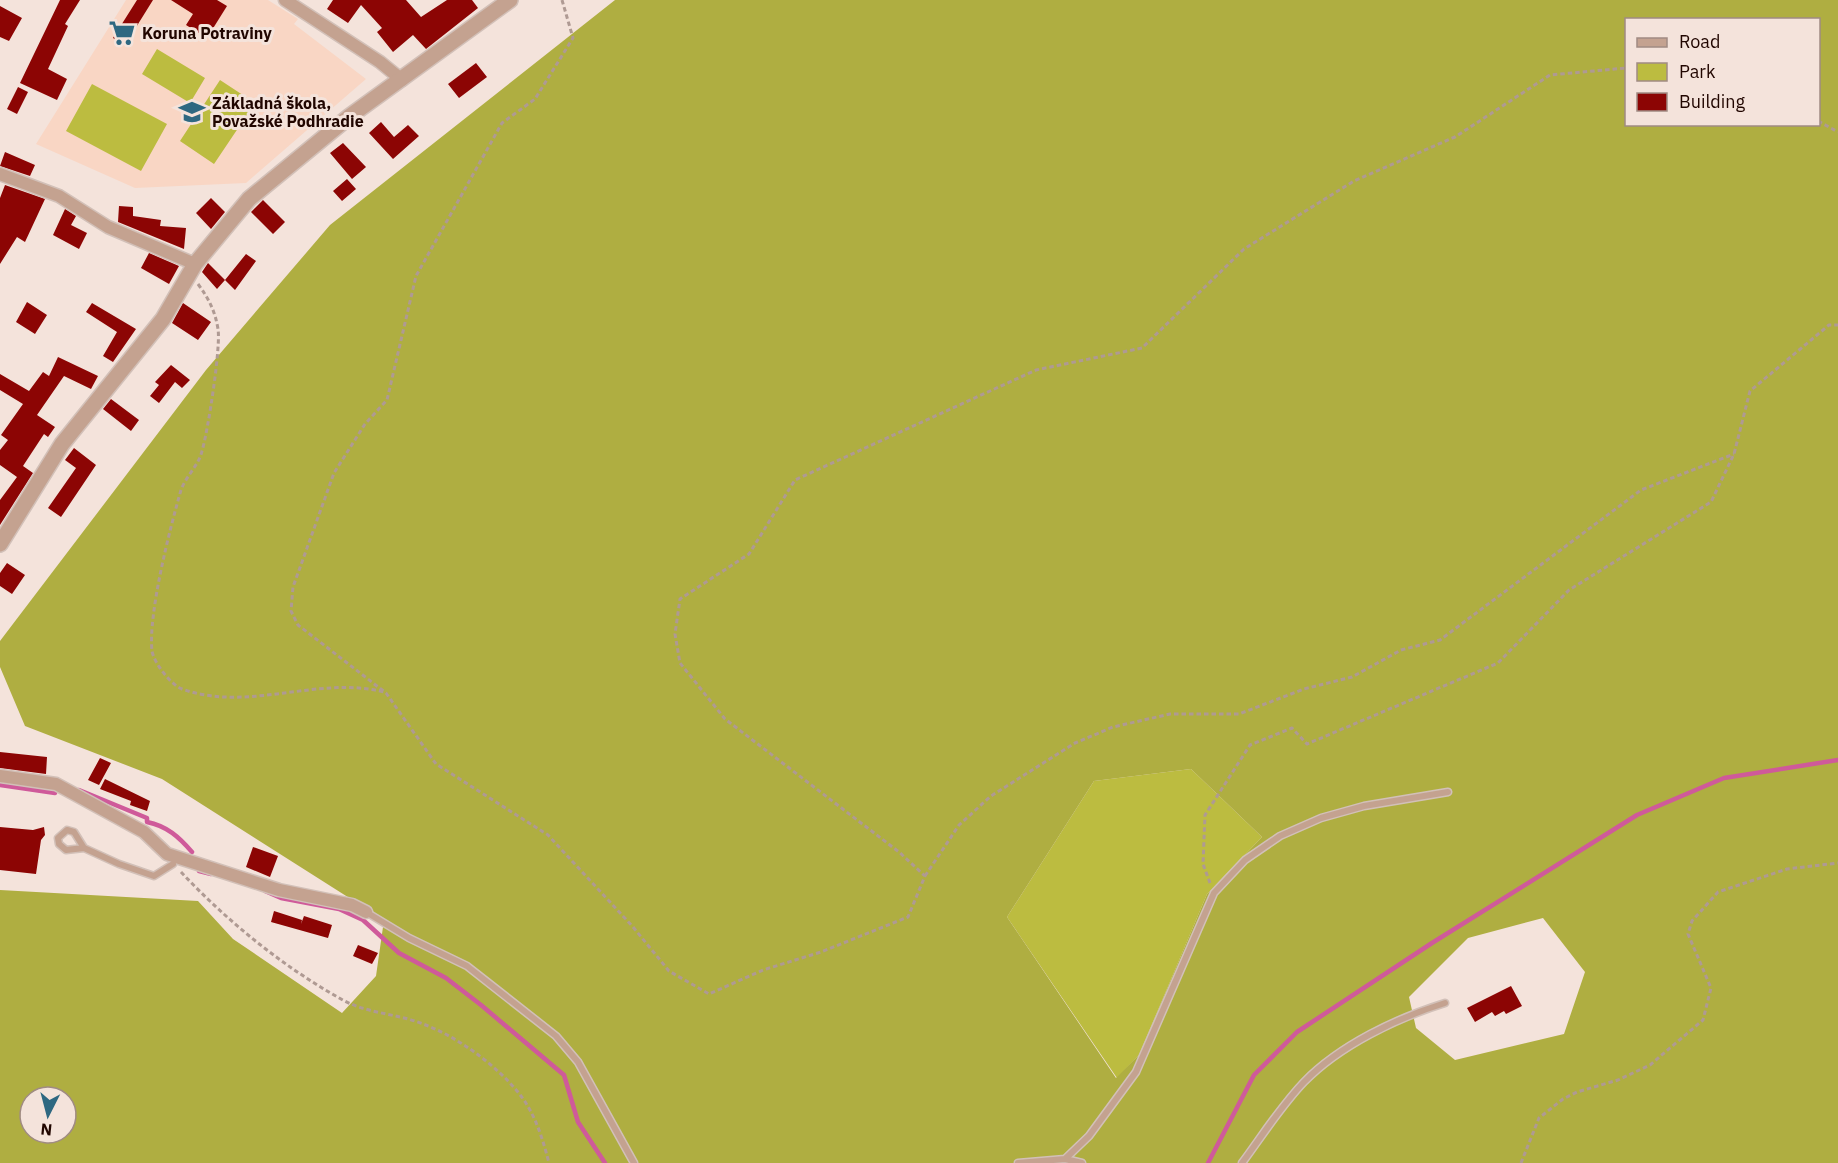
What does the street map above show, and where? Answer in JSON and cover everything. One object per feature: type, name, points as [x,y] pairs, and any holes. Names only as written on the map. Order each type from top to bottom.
[{"type":"street","points":[[285,0],[380,62],[402,80]]},
{"type":"street","points":[[0,544],[62,444],[164,319],[193,269],[260,189],[350,116],[510,0]]},
{"type":"street","points":[[0,174],[59,196],[108,227],[193,269]]},
{"type":"street","points":[[0,776],[56,784],[135,826],[167,854],[279,890],[352,905],[366,912]]},
{"type":"lane","points":[[1065,1159],[1089,1136],[1136,1072],[1214,893],[1245,860],[1280,836],[1322,818],[1364,806],[1448,792]]},
{"type":"lane","points":[[84,848],[118,864],[154,876],[173,864]]},
{"type":"lane","points":[[366,912],[409,938],[466,966],[556,1036],[578,1062],[634,1163]]},
{"type":"lane","points":[[1242,1163],[1305,1081],[1357,1041],[1405,1015],[1445,1003]]},
{"type":"lane","points":[[1018,1163],[1065,1159],[1082,1163]]},
{"type":"path","points":[[562,0],[573,38],[535,99],[502,123],[416,276],[387,400],[365,424],[334,473],[293,587],[291,611],[297,625],[386,693],[436,764],[548,835],[669,971],[709,994],[763,970],[821,952],[908,917],[925,876],[959,825],[991,796],[1075,743],[1113,727],[1170,714],[1239,714],[1304,689],[1352,677],[1401,650],[1440,640],[1641,490],[1734,454]]},
{"type":"path","points":[[925,876],[899,852],[725,719],[680,663],[675,634],[681,599],[749,554],[795,480],[1036,370],[1142,348],[1244,249],[1354,181],[1455,137],[1550,75],[1625,68]]},
{"type":"path","points":[[1820,122],[1838,132]]},
{"type":"path","points":[[193,269],[211,302],[218,331],[202,452],[182,488],[155,601],[152,653],[173,685],[185,690],[241,699],[363,687],[386,693]]},
{"type":"path","points":[[1214,893],[1203,864],[1205,815],[1250,745],[1292,728],[1307,744],[1498,663],[1569,590],[1711,502],[1734,454],[1750,391],[1829,325],[1838,325]]},
{"type":"path","points":[[1521,1163],[1539,1118],[1563,1099],[1618,1080],[1650,1065],[1703,1020],[1711,988],[1688,934],[1692,921],[1718,892],[1787,869],[1838,863]]},
{"type":"path","points":[[173,864],[232,922],[277,956],[341,999],[364,1010],[422,1023],[453,1039],[489,1065],[521,1096],[535,1120],[549,1163]]},
{"type":"shaded area","name":"Základná škola, Považské Podhradie","points":[[126,0],[268,0],[298,19],[294,24],[366,79],[246,183],[135,188],[36,144]]},
{"type":"shaded area","points":[[615,0],[1838,0],[1838,1163],[0,1163],[0,890],[198,901],[233,939],[342,1013],[376,976],[384,920],[162,779],[25,726],[0,667],[0,641],[206,370],[330,225]],"holes":[[[1191,769],[1262,837],[1207,894],[1139,1055],[1116,1078],[1007,917],[1094,781]],[[1543,918],[1585,972],[1564,1034],[1455,1060],[1416,1028],[1409,997],[1468,938]]]},
{"type":"green space","points":[[157,49],[205,78],[190,103],[142,74]]},
{"type":"green space","points":[[220,80],[255,103],[214,164],[180,141]]},
{"type":"green space","points":[[92,84],[167,124],[141,171],[66,131]]},
{"type":"green space","points":[[1191,769],[1262,837],[1207,894],[1139,1055],[1117,1078],[1007,917],[1094,781]]},
{"type":"building","points":[[60,0],[80,0],[65,24],[68,26],[48,69],[67,79],[57,100],[20,83]]},
{"type":"building","points":[[137,0],[153,0],[125,45],[113,38]]},
{"type":"building","points":[[171,0],[217,0],[227,6],[207,38],[186,25],[193,14]]},
{"type":"building","points":[[333,0],[406,0],[421,17],[447,0],[472,0],[478,8],[426,49],[413,35],[393,52],[377,32],[382,28],[361,5],[348,23],[327,9]]},
{"type":"building","points":[[0,6],[22,18],[9,41],[0,37]]},
{"type":"building","points":[[476,63],[487,77],[459,98],[448,84]]},
{"type":"building","points":[[18,87],[28,92],[17,114],[7,109]]},
{"type":"building","points":[[381,122],[394,137],[408,125],[419,136],[393,159],[369,133]]},
{"type":"building","points":[[343,143],[366,167],[352,179],[330,153]]},
{"type":"building","points":[[5,152],[35,165],[30,176],[0,166]]},
{"type":"building","points":[[347,179],[356,189],[342,201],[333,191]]},
{"type":"building","points":[[5,185],[45,199],[25,242],[17,237],[0,264],[0,198]]},
{"type":"building","points":[[211,198],[225,212],[211,229],[196,213]]},
{"type":"building","points":[[263,200],[285,222],[273,234],[251,212]]},
{"type":"building","points":[[119,206],[133,207],[133,216],[161,220],[160,226],[186,228],[184,249],[118,222]]},
{"type":"building","points":[[65,209],[76,216],[71,225],[87,233],[79,249],[53,235]]},
{"type":"building","points":[[149,253],[179,266],[169,284],[141,268]]},
{"type":"building","points":[[246,254],[256,261],[235,290],[225,280]]},
{"type":"building","points":[[208,263],[225,280],[217,289],[202,272]]},
{"type":"building","points":[[27,302],[47,315],[35,334],[16,322]]},
{"type":"building","points":[[92,303],[136,329],[113,362],[103,356],[117,332],[86,312]]},
{"type":"building","points":[[183,303],[211,322],[198,340],[172,323]]},
{"type":"building","points":[[58,357],[98,376],[91,389],[64,376],[37,415],[55,427],[48,437],[44,434],[23,466],[33,473],[0,525],[0,500],[17,477],[0,465],[0,450],[8,440],[1,435],[23,404],[0,390],[0,374],[29,391],[43,372],[49,376]]},
{"type":"building","points":[[171,365],[190,380],[182,388],[175,382],[159,403],[150,396],[159,385],[155,382]]},
{"type":"building","points":[[111,399],[139,420],[131,431],[103,409]]},
{"type":"building","points":[[74,448],[96,465],[61,517],[48,508],[76,468],[65,460]]},
{"type":"building","points":[[7,563],[25,575],[12,594],[0,586],[0,573]]},
{"type":"building","points":[[0,752],[47,757],[46,774],[0,768]]},
{"type":"building","points":[[100,758],[111,763],[99,785],[88,780]]},
{"type":"building","points":[[105,779],[150,801],[147,811],[130,805],[131,801],[100,789]]},
{"type":"building","points":[[0,827],[33,830],[44,827],[45,835],[41,840],[36,874],[0,870]]},
{"type":"building","points":[[253,847],[278,856],[270,877],[246,867]]},
{"type":"building","points":[[274,911],[302,920],[301,924],[304,916],[332,925],[328,938],[271,922]]},
{"type":"building","points":[[358,945],[378,953],[372,964],[353,956]]},
{"type":"building","points":[[1511,986],[1522,1006],[1506,1014],[1504,1011],[1495,1016],[1492,1012],[1475,1022],[1467,1008]]},
{"type":"waterway","points":[[1208,1163],[1254,1075],[1297,1032],[1432,943],[1637,815],[1724,778],[1838,760]]},
{"type":"waterway","points":[[0,785],[55,793]]},
{"type":"waterway","points":[[79,790],[147,818],[147,822],[161,826],[172,833],[192,852]]},
{"type":"waterway","points":[[199,871],[211,874]]},
{"type":"waterway","points":[[265,891],[281,898],[339,909],[363,920],[399,953],[446,978],[481,1005],[564,1075],[578,1122],[605,1163]]},
{"type":"place","name":"Koruna Potraviny","points":[[122,33]]},
{"type":"place","name":"Základná škola, Považské Podhradie","points":[[192,112]]}]
